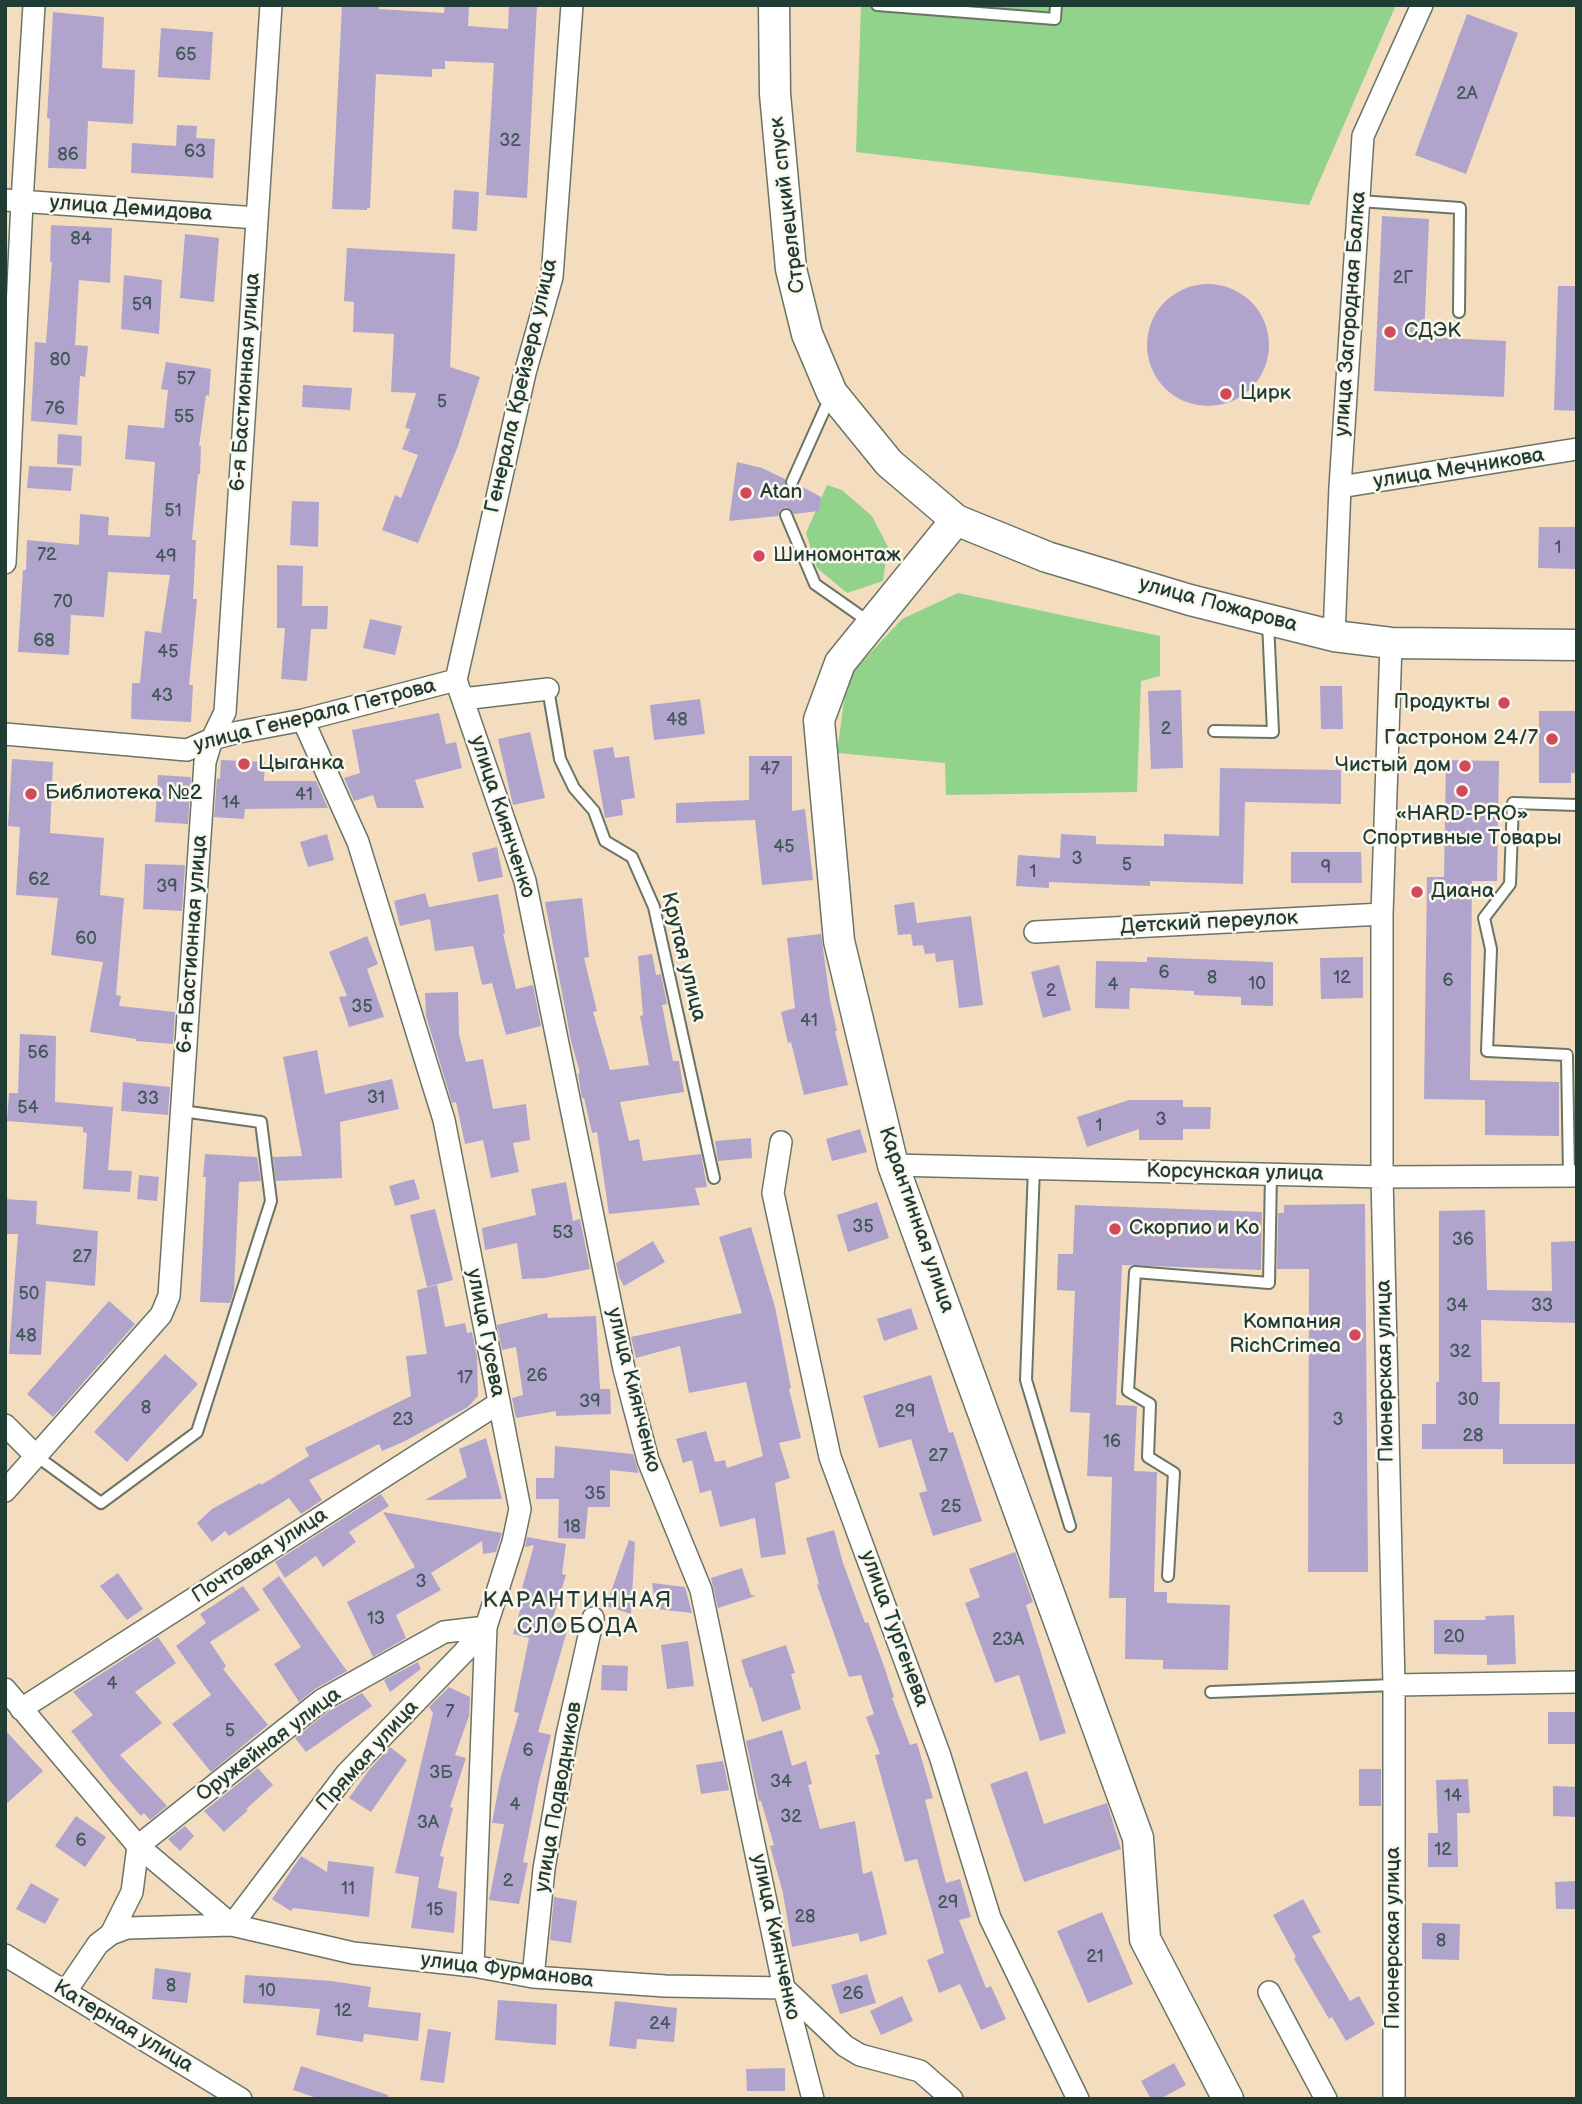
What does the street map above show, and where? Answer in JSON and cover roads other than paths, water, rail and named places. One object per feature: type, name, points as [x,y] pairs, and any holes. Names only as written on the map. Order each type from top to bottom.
[{"type":"main road","name":"Стрелецкий спуск","points":[[774,5],[775,94],[792,269],[807,334],[832,393],[889,463]]},
{"type":"main road","name":"улица Пожарова","points":[[889,463],[956,520],[1046,557],[1191,600],[1334,636],[1391,643],[1577,645]]},
{"type":"main road","name":"Карантинная улица","points":[[956,520],[840,663],[819,720],[839,941],[894,1165],[1138,1838],[1145,1938],[1228,2099]]},
{"type":"street","points":[[5,563],[14,201],[34,5]]},
{"type":"street","name":"6-я Бастионная улица","points":[[5,1491],[161,1315],[172,1276],[205,762],[225,712],[271,5]]},
{"type":"street","name":"Генерала Крейзера улица","points":[[460,690],[525,373],[552,277],[572,5]]},
{"type":"street","name":"улица Загородная Балка","points":[[1334,636],[1340,487],[1363,136],[1422,5]]},
{"type":"street","name":"улица Демидова","points":[[14,201],[257,218]]},
{"type":"street","name":"улица Мечникова","points":[[1340,487],[1577,449]]},
{"type":"street","name":"Пионерская улица","points":[[1391,643],[1382,914],[1382,1177],[1394,1685],[1394,2099]]},
{"type":"street","name":"улица Генерала Петрова","points":[[5,734],[187,750],[212,739],[460,690],[548,689]]},
{"type":"street","name":"улица Киянченко","points":[[460,690],[525,881],[624,1369],[648,1460],[701,1590],[784,1988],[813,2099]]},
{"type":"street","name":"улица Гусева","points":[[303,720],[358,842],[443,1120],[520,1509],[513,1542],[486,1627],[473,1966]]},
{"type":"street","name":"Детский переулок","points":[[1035,932],[1382,914]]},
{"type":"street","name":"улица Тургенева","points":[[780,1142],[773,1193],[830,1457],[940,1756],[990,1918],[1078,2099]]},
{"type":"street","name":"Корсунская улица","points":[[894,1165],[1382,1177],[1573,1176]]},
{"type":"street","name":"Почтовая улица","points":[[22,1709],[499,1403]]},
{"type":"street","points":[[5,1425],[35,1455]]},
{"type":"street","name":"улица Подводников","points":[[533,1977],[544,1869],[564,1748],[593,1618]]},
{"type":"street","name":"Оружейная улица","points":[[138,1846],[322,1700],[444,1632],[486,1627]]},
{"type":"street","name":"Прямая улица","points":[[233,1925],[346,1774],[486,1627]]},
{"type":"street","points":[[1394,1685],[1577,1682]]},
{"type":"street","name":"улица Фурманова","points":[[5,1689],[138,1846],[233,1925]]},
{"type":"street","points":[[66,1992],[98,1944],[111,1934],[132,1892],[138,1846]]},
{"type":"street","name":"улица Фурманова","points":[[111,1934],[136,1927],[233,1925],[353,1953],[473,1966],[533,1977],[665,1986],[784,1988]]},
{"type":"street","name":"Катерная улица","points":[[5,1955],[241,2099]]},
{"type":"street","points":[[784,1988],[845,2046],[860,2054],[920,2071],[952,2099]]},
{"type":"street","points":[[1269,1992],[1326,2099]]},
{"type":"lane","points":[[877,5],[995,10],[1055,19],[1056,5]]},
{"type":"lane","points":[[1359,201],[1460,208],[1459,312]]},
{"type":"lane","points":[[792,482],[832,393]]},
{"type":"lane","points":[[786,514],[815,584],[872,624]]},
{"type":"lane","points":[[1214,731],[1273,732],[1268,619]]},
{"type":"lane","name":"Крутая улица","points":[[548,689],[560,759],[574,788],[594,811],[605,841],[632,857],[654,907],[714,1178]]},
{"type":"lane","points":[[1573,1176],[1567,1055],[1487,1051],[1492,949],[1483,918],[1510,884],[1513,803],[1577,805]]},
{"type":"lane","points":[[35,1455],[101,1503],[197,1432],[271,1201],[261,1122],[182,1111]]},
{"type":"lane","points":[[1034,1168],[1026,1380],[1070,1526]]},
{"type":"lane","points":[[1168,1576],[1174,1473],[1148,1457],[1150,1404],[1128,1391],[1135,1272],[1269,1283],[1271,1174]]},
{"type":"lane","points":[[1210,1692],[1394,1685]]},
{"type":"place","name":"СДЭК","points":[[1390,332]]},
{"type":"place","name":"Цирк","points":[[1226,394]]},
{"type":"place","name":"Atan","points":[[746,493]]},
{"type":"place","name":"Шиномонтаж","points":[[759,556]]},
{"type":"place","name":"Продукты","points":[[1504,703]]},
{"type":"place","name":"Гастроном 24/7","points":[[1552,739]]},
{"type":"place","name":"Цыганка","points":[[244,764]]},
{"type":"place","name":"Чистый дом","points":[[1465,766]]},
{"type":"place","name":"«HARD-PRO» Спортивные Товары","points":[[1462,791]]},
{"type":"place","name":"Библиотека №2","points":[[31,794]]},
{"type":"place","name":"Диана","points":[[1417,892]]},
{"type":"place","name":"Скорпио и Ко","points":[[1115,1229]]},
{"type":"place","name":"Компания RichCrimea","points":[[1355,1335]]},
{"type":"district","name":"КАРАНТИННАЯ СЛОБОДА","points":[[578,1614]]}]
